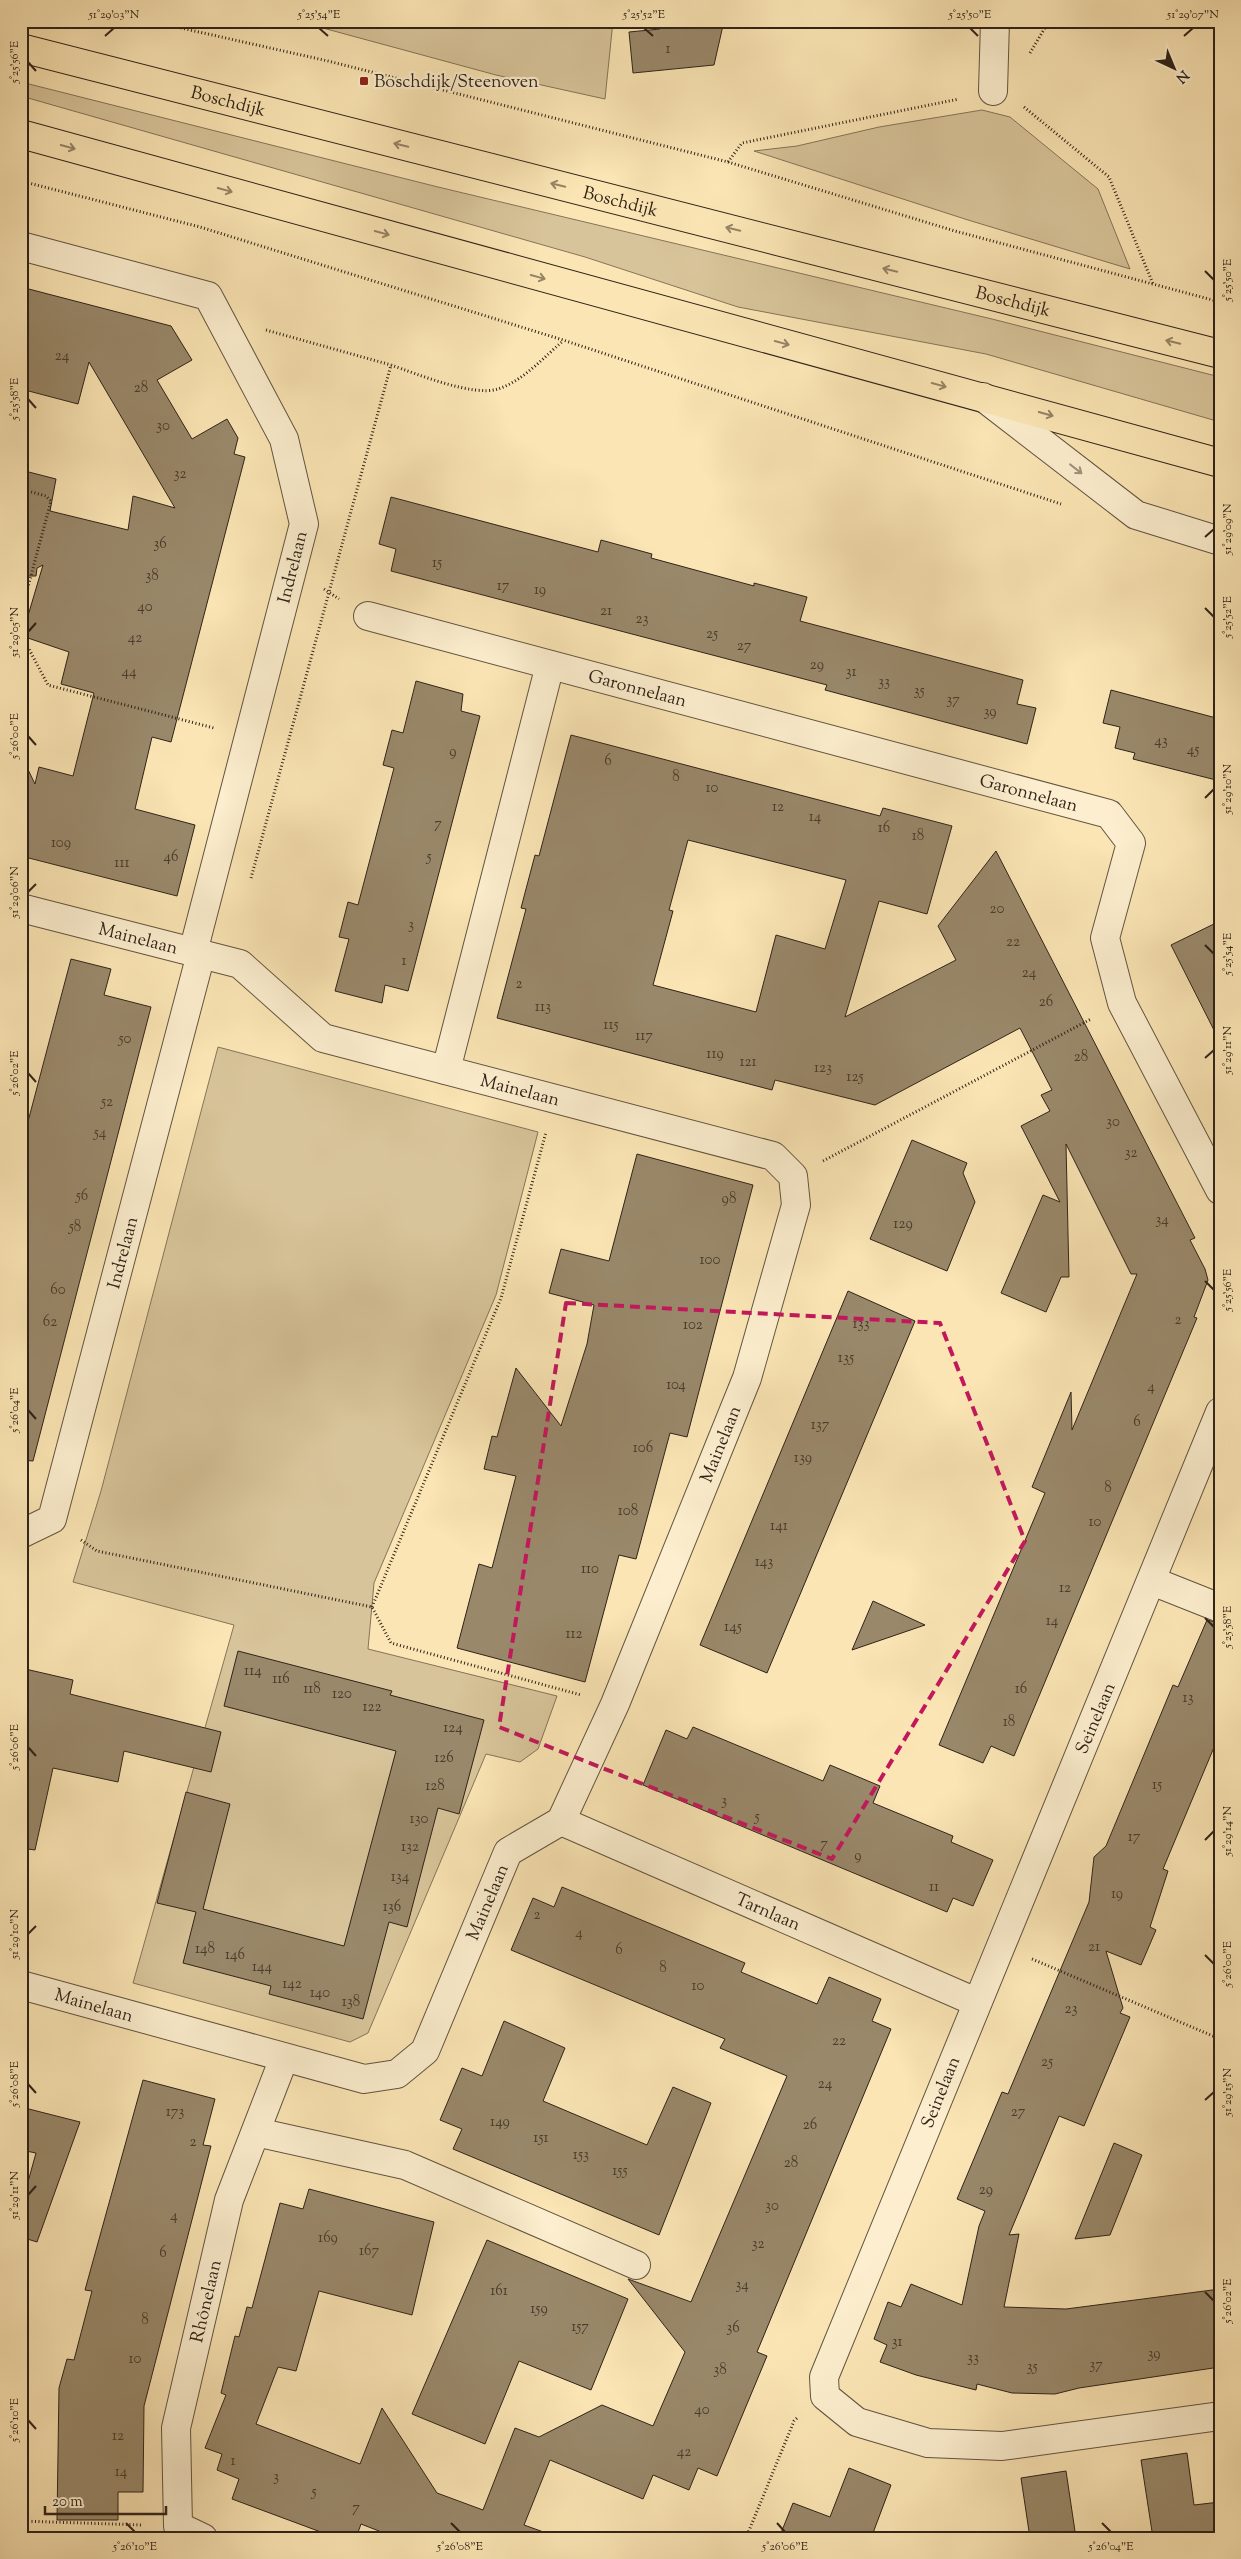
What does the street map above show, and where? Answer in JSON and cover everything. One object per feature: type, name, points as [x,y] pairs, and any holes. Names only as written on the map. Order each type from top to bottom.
[{"type":"main road","name":"Boschdijk","points":[[21,48],[1220,354]]},
{"type":"main road","points":[[21,134],[735,331],[982,396],[1220,463]]},
{"type":"street","points":[[993,92],[996,21]]},
{"type":"street","name":"Indrelaan","points":[[21,246],[208,296],[284,439],[304,524],[249,737],[197,953],[52,1519]]},
{"type":"street","points":[[982,396],[1136,515],[1220,541]]},
{"type":"street","name":"Garonnelaan","points":[[368,616],[1109,814],[1131,843],[1105,938],[1122,1003],[1220,1190]]},
{"type":"street","points":[[446,1070],[550,665]]},
{"type":"street","name":"Mainelaan","points":[[21,908],[240,964],[323,1038],[773,1156],[793,1176],[796,1205],[747,1378],[615,1704],[561,1821],[508,1852],[425,2051],[397,2074],[364,2079],[21,1985]]},
{"type":"street","name":"Seinelaan","points":[[825,2396],[824,2377],[976,2002],[1152,1581],[1220,1412]]},
{"type":"street","points":[[21,1534],[52,1519]]},
{"type":"street","points":[[1152,1581],[1220,1608]]},
{"type":"street","name":"Tarnlaan","points":[[561,1821],[976,2002]]},
{"type":"street","name":"Rhônelaan","points":[[178,2526],[176,2428],[229,2200],[284,2058]]},
{"type":"street","points":[[256,2132],[405,2165],[636,2265]]},
{"type":"street","points":[[825,2396],[857,2422],[928,2443],[1002,2446],[1220,2416]]},
{"type":"street","points":[[178,2526],[203,2538]]},
{"type":"path","points":[[150,21],[328,62],[728,162],[956,231],[1220,302]]},
{"type":"path","points":[[728,162],[742,143],[993,92],[1006,92],[1110,177],[1153,285]]},
{"type":"path","points":[[21,181],[200,227],[563,340],[1066,506]]},
{"type":"path","points":[[227,332],[256,327],[390,365]]},
{"type":"path","points":[[21,489],[46,496],[50,501],[21,614]]},
{"type":"path","points":[[21,634],[48,685],[249,737]]},
{"type":"path","points":[[793,1176],[1122,1003]]},
{"type":"path","points":[[372,1607],[501,1298],[555,1099]]},
{"type":"path","points":[[52,1519],[97,1552],[372,1607]]},
{"type":"path","points":[[372,1607],[391,1643],[615,1704]]},
{"type":"path","points":[[1000,1945],[1220,2039]]},
{"type":"path","points":[[746,2538],[794,2421],[825,2396]]},
{"type":"path","points":[[21,2521],[178,2526]]},
{"type":"highlighted area","points":[[566,1303],[940,1323],[1025,1541],[832,1859],[499,1727]]},
{"type":"shaded area","points":[[297,21],[613,21],[605,99],[496,75]]},
{"type":"shaded area","points":[[21,82],[438,187],[992,319],[1220,377],[1220,422],[986,354],[738,307],[585,257],[21,96]]},
{"type":"shaded area","points":[[982,110],[1010,117],[1098,189],[1130,269],[968,220],[754,151],[797,146],[879,127]]},
{"type":"shaded area","points":[[218,1047],[538,1132],[496,1295],[374,1583],[368,1649],[557,1696],[538,1749],[520,1762],[486,1754],[368,2033],[350,2042],[133,1983],[234,1625],[73,1582],[101,1491]]},
{"type":"building","points":[[684,21],[724,21],[714,65],[633,73],[629,32],[660,29],[660,24]]},
{"type":"building","points":[[21,287],[171,326],[192,360],[157,380],[192,439],[227,419],[238,438],[234,454],[245,457],[171,742],[152,737],[135,809],[195,825],[177,896],[21,856],[21,755],[35,784],[39,767],[73,776],[94,693],[61,684],[69,652],[22,636],[43,565],[37,568],[36,576],[21,576],[21,470],[56,479],[50,511],[128,530],[133,496],[175,508],[89,362],[78,404],[21,389]]},
{"type":"building","points":[[391,497],[598,552],[601,540],[652,554],[651,558],[754,586],[754,583],[807,597],[800,621],[1023,680],[1017,704],[1036,708],[1027,744],[825,690],[827,685],[391,571],[396,549],[379,544]]},
{"type":"building","points":[[416,681],[463,694],[461,711],[480,716],[408,991],[385,985],[382,1003],[335,991],[349,939],[339,937],[348,902],[358,905],[394,768],[383,765],[392,730],[403,733]]},
{"type":"building","points":[[1111,690],[1220,719],[1220,781],[1133,759],[1135,753],[1115,748],[1120,727],[1103,723]]},
{"type":"building","points":[[571,735],[880,816],[883,808],[952,826],[927,914],[879,901],[845,1017],[956,960],[938,926],[996,851],[1195,1238],[1190,1240],[1205,1269],[1208,1280],[1194,1317],[1197,1318],[1014,1756],[991,1746],[983,1763],[939,1745],[1045,1493],[1032,1487],[1071,1392],[1072,1430],[1137,1274],[1131,1274],[1066,1144],[1069,1277],[1061,1277],[1046,1312],[1001,1293],[1043,1195],[1060,1202],[1021,1126],[1050,1111],[1041,1095],[1052,1090],[1020,1028],[875,1105],[775,1080],[772,1090],[497,1018],[526,909],[521,908],[535,855],[539,856]],"holes":[[[688,840],[846,880],[825,949],[776,935],[756,1012],[653,985],[673,911],[669,910]]]},
{"type":"building","points":[[1220,921],[1220,1042],[1171,945]]},
{"type":"building","points":[[71,959],[111,969],[104,995],[151,1007],[33,1461],[21,1460],[21,1148]]},
{"type":"building","points":[[912,1140],[967,1163],[963,1173],[975,1202],[947,1271],[870,1239]]},
{"type":"building","points":[[637,1154],[753,1185],[687,1437],[670,1433],[636,1559],[619,1555],[585,1682],[457,1648],[479,1564],[492,1568],[516,1476],[484,1469],[492,1436],[497,1437],[516,1368],[561,1426],[587,1344],[594,1305],[549,1293],[561,1249],[609,1261]]},
{"type":"building","points":[[848,1291],[915,1321],[767,1673],[700,1645]]},
{"type":"building","points":[[873,1601],[925,1625],[852,1650]]},
{"type":"building","points":[[1207,1620],[1220,1623],[1220,1733],[1163,1869],[1168,1871],[1150,1927],[1156,1930],[1141,1965],[1106,1951],[1123,2008],[1120,2013],[1130,2017],[1084,2126],[1059,2116],[1009,2235],[1019,2234],[1004,2307],[1066,2309],[1220,2289],[1220,2367],[1079,2388],[1055,2394],[1012,2393],[977,2384],[976,2390],[916,2375],[880,2362],[887,2345],[874,2339],[888,2302],[901,2307],[911,2284],[962,2305],[979,2226],[985,2211],[957,2199],[1002,2092],[1008,2094],[1089,1902],[1094,1857],[1106,1846],[1173,1685],[1178,1687]]},
{"type":"building","points":[[238,1651],[392,1691],[390,1695],[484,1720],[459,1814],[438,1808],[407,1927],[389,1922],[363,2019],[269,1994],[271,1986],[183,1963],[196,1912],[157,1903],[186,1792],[230,1804],[203,1909],[344,1946],[396,1751],[224,1706]]},
{"type":"building","points":[[21,1668],[73,1680],[70,1694],[221,1732],[211,1772],[124,1751],[118,1782],[53,1768],[35,1850],[21,1848]]},
{"type":"building","points":[[693,1727],[823,1781],[830,1765],[880,1786],[873,1803],[953,1836],[951,1842],[993,1860],[973,1906],[953,1898],[947,1912],[643,1785],[666,1730],[687,1739]]},
{"type":"building","points":[[562,1887],[745,1963],[741,1972],[817,2004],[829,1977],[881,1999],[872,2021],[891,2029],[757,2352],[767,2356],[717,2476],[698,2468],[689,2490],[653,2475],[643,2499],[550,2460],[524,2525],[549,2534],[548,2538],[397,2538],[361,2524],[356,2538],[337,2538],[232,2499],[239,2479],[217,2470],[222,2454],[205,2448],[226,2395],[221,2393],[235,2336],[239,2337],[247,2307],[252,2308],[280,2203],[303,2209],[309,2189],[434,2222],[412,2315],[319,2291],[296,2371],[278,2367],[256,2424],[360,2464],[382,2408],[437,2493],[483,2510],[515,2428],[539,2437],[602,2405],[653,2426],[685,2352],[628,2279],[691,2302],[787,2076],[720,2048],[725,2039],[511,1950],[533,1898],[554,1907]]},
{"type":"building","points":[[504,2021],[565,2048],[543,2101],[647,2145],[673,2087],[711,2103],[659,2235],[453,2149],[462,2129],[440,2120],[462,2068],[482,2076]]},
{"type":"building","points":[[143,2080],[215,2099],[203,2145],[211,2146],[144,2406],[143,2492],[118,2492],[118,2520],[57,2520],[59,2388],[67,2359],[74,2360],[92,2291],[85,2290]]},
{"type":"building","points":[[21,2107],[80,2122],[37,2242],[21,2237],[21,2207],[36,2153],[21,2150]]},
{"type":"building","points":[[1114,2143],[1142,2155],[1110,2235],[1075,2239]]},
{"type":"building","points":[[487,2240],[628,2299],[591,2390],[519,2361],[485,2444],[412,2414]]},
{"type":"building","points":[[1187,2453],[1194,2505],[1220,2502],[1220,2538],[1153,2538],[1141,2460]]},
{"type":"building","points":[[849,2468],[891,2485],[873,2533],[877,2535],[877,2538],[779,2538],[793,2503],[830,2517]]},
{"type":"building","points":[[1066,2471],[1076,2538],[1030,2538],[1021,2478]]},
{"type":"place","name":"Boschdijk/Steenoven","points":[[364,81]]}]
